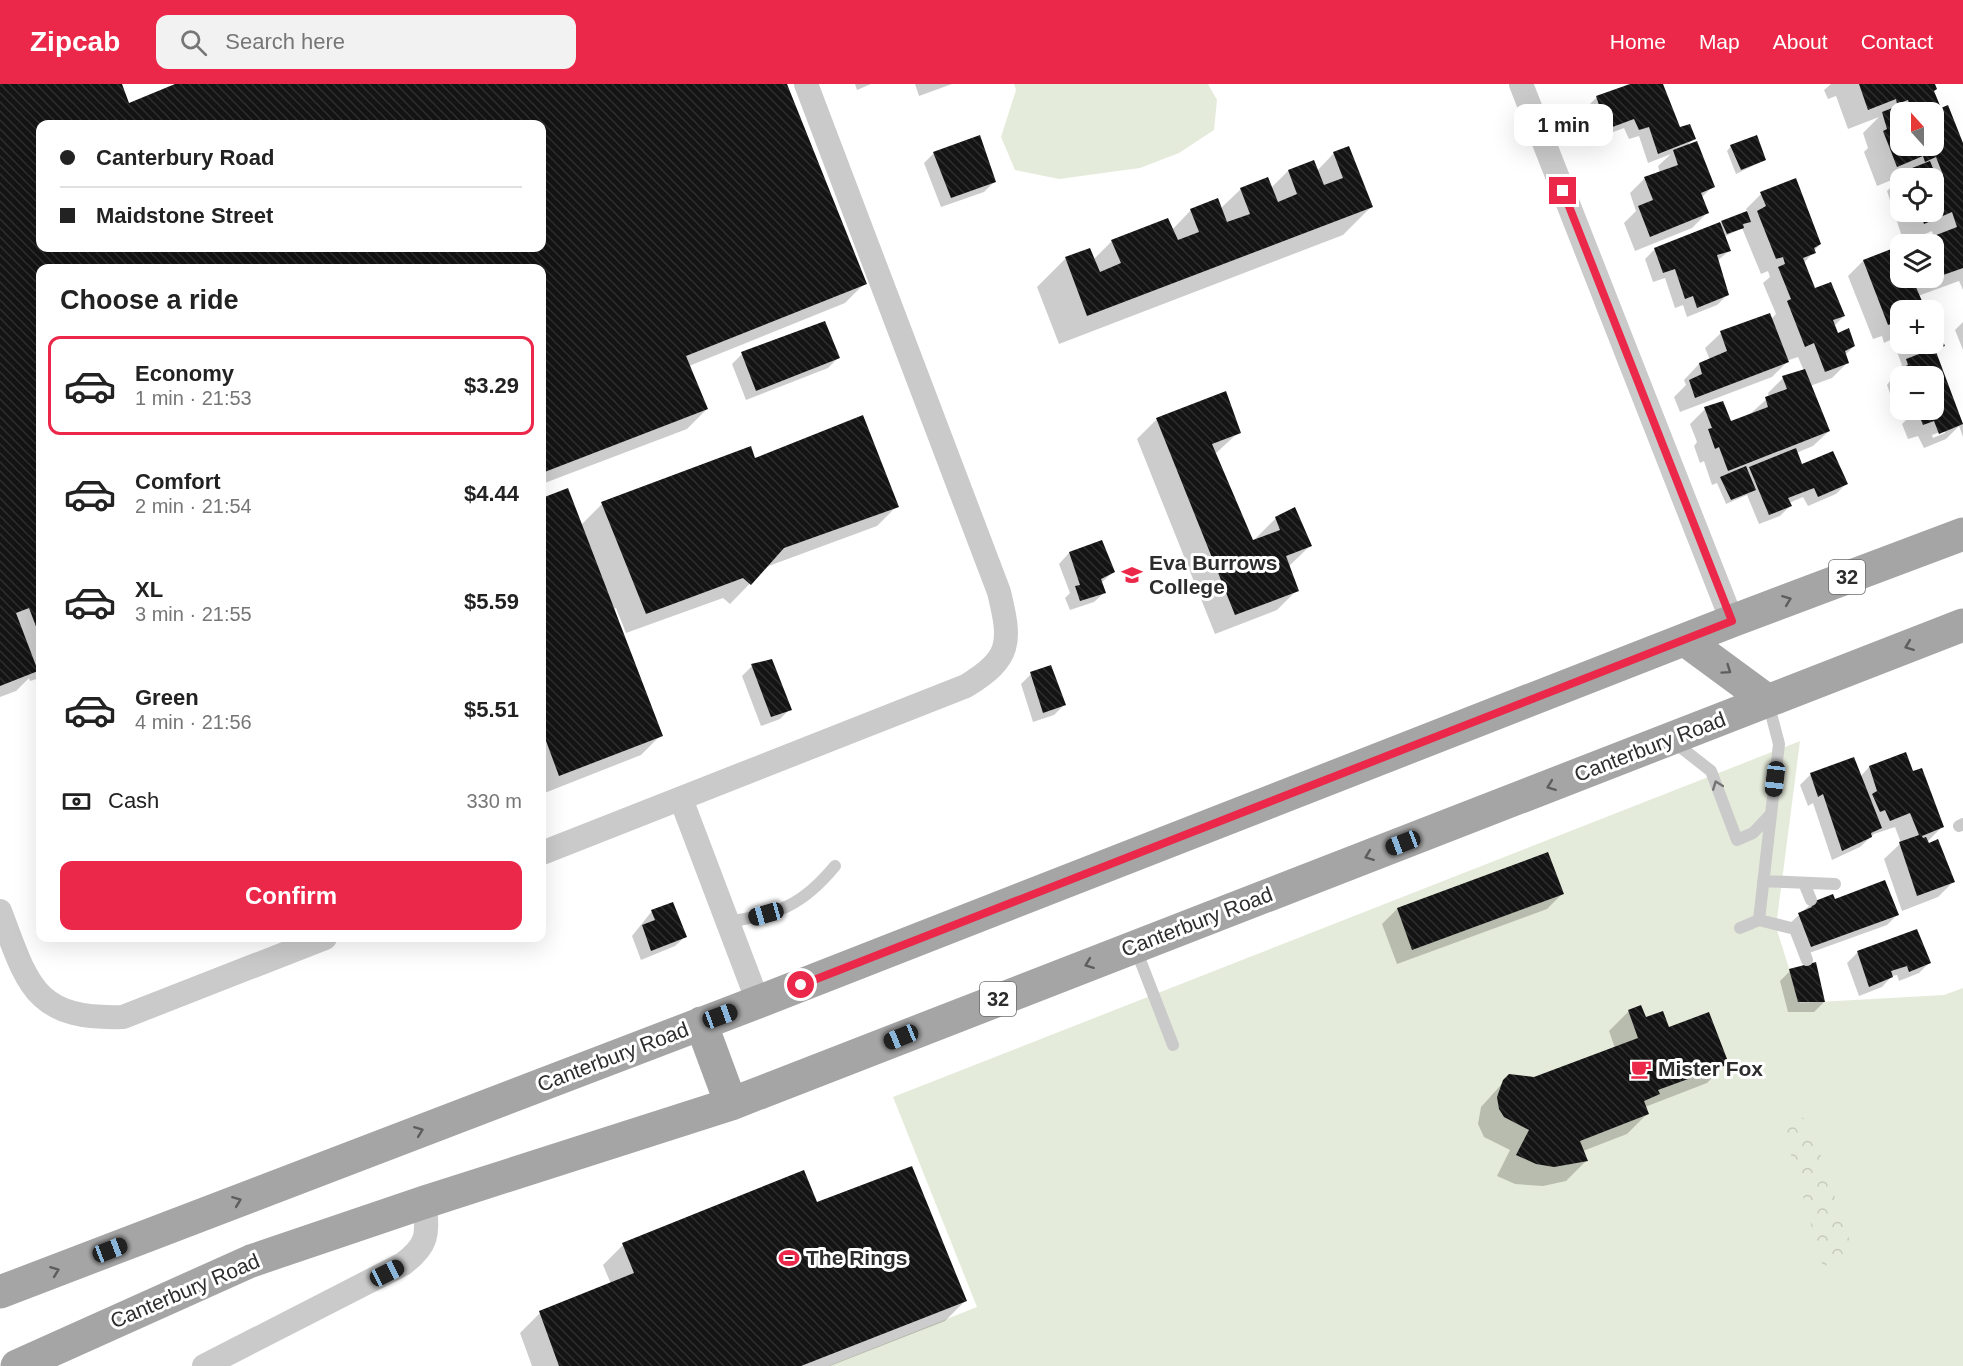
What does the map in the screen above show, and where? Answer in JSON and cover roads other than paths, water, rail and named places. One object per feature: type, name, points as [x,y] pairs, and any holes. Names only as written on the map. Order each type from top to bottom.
[{"type":"main road","name":"Canterbury Road","points":[[0,1292],[758,1002],[1732,621],[1963,534]]},
{"type":"main road","name":"Canterbury Road","points":[[17,1366],[251,1261],[425,1202],[731,1104],[1768,701],[1962,630]]},
{"type":"main road","points":[[1685,640],[1768,701]]},
{"type":"main road","points":[[701,1023],[731,1104]]},
{"type":"street","points":[[546,851],[966,686],[990,672],[1003,653],[1008,628],[999,592],[806,84]]},
{"type":"street","points":[[1521,84],[1732,621]]},
{"type":"street","points":[[681,799],[758,1002]]},
{"type":"street","points":[[0,911],[16,953],[34,990],[47,1003],[62,1011],[95,1018],[123,1017],[315,942]]},
{"type":"street","points":[[204,1366],[404,1264],[419,1252],[427,1237],[425,1202]]},
{"type":"lane","points":[[1759,920],[1779,744],[1768,701]]},
{"type":"lane","points":[[1671,740],[1711,771],[1737,840],[1753,833],[1770,815]]},
{"type":"lane","points":[[728,922],[779,910],[800,900],[817,889],[835,866]]},
{"type":"lane","points":[[1763,881],[1835,884]]},
{"type":"lane","points":[[1804,883],[1811,900]]},
{"type":"lane","points":[[1740,928],[1759,920],[1795,929],[1807,960]]},
{"type":"lane","points":[[1134,946],[1173,1046]]},
{"type":"place","name":"Eva Burrows College","points":[[1132,575]]},
{"type":"place","name":"Mister Fox","points":[[1641,1069]]},
{"type":"place","name":"The Rings","points":[[789,1258]]}]
